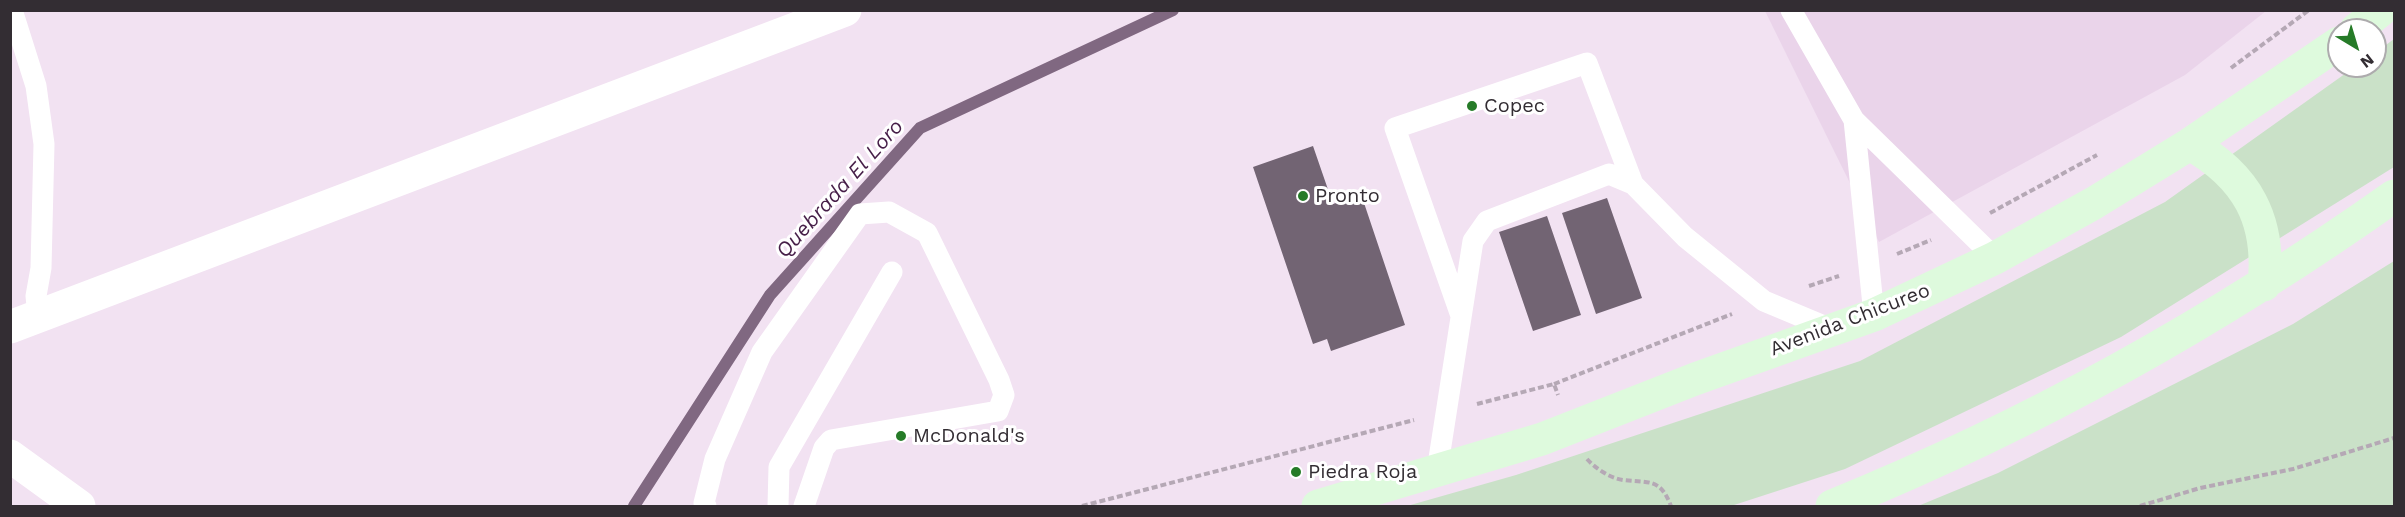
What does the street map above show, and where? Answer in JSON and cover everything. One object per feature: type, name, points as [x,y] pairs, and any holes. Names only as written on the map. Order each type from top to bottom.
[{"type":"main road","name":"Avenida Chicureo","points":[[1318,507],[1570,428],[1831,329],[1874,315],[1995,258],[2094,203],[2190,144],[2327,51]]},
{"type":"main road","points":[[2190,144],[2224,167],[2239,183],[2250,200],[2265,240],[2264,285]]},
{"type":"main road","points":[[1832,507],[1954,454],[2030,417],[2174,339],[2264,285],[2394,196]]},
{"type":"street","points":[[24,322],[845,10]]},
{"type":"street","points":[[10,456],[79,507]]},
{"type":"lane","points":[[12,10],[36,86],[44,144],[41,268],[36,296],[24,322]]},
{"type":"lane","points":[[1791,10],[1854,120],[1995,258]]},
{"type":"lane","points":[[1462,316],[1395,128],[1587,63],[1633,184]]},
{"type":"lane","points":[[1854,120],[1874,315]]},
{"type":"lane","points":[[1437,471],[1473,241],[1487,221],[1609,174],[1633,184],[1685,237],[1764,301],[1831,329]]},
{"type":"lane","points":[[706,507],[704,503],[715,459],[762,352],[860,214],[889,212],[927,233],[999,380],[1004,395],[998,411],[831,440],[824,448],[804,507]]},
{"type":"lane","points":[[778,507],[779,467],[892,272]]},
{"type":"path","points":[[1082,507],[1554,384],[1570,428],[1587,461],[1604,473],[1621,480],[1647,480],[1662,488],[1671,507]]},
{"type":"path","points":[[2140,507],[2200,488],[2293,469],[2394,438]]},
{"type":"shaded area","points":[[1765,11],[2266,11],[2185,75],[1879,242]]},
{"type":"green space","points":[[2394,39],[2394,167],[2121,337],[1845,469],[1731,506],[1407,506],[1516,475],[1860,361],[2165,202],[2339,78],[2387,78],[2387,44]]},
{"type":"green space","points":[[2394,261],[2394,506],[1918,506],[1998,473],[2293,324]]},
{"type":"building","points":[[1313,146],[1333,204],[1361,194],[1405,325],[1331,351],[1327,339],[1313,344],[1253,167]]},
{"type":"building","points":[[1607,198],[1642,298],[1596,314],[1562,213]]},
{"type":"building","points":[[1547,216],[1581,315],[1533,331],[1499,232]]},
{"type":"waterway","name":"Quebrada El Loro","points":[[634,506],[770,295],[920,128],[1173,10]]},
{"type":"place","name":"Copec","points":[[1472,106]]},
{"type":"place","name":"Pronto","points":[[1303,196]]},
{"type":"place","name":"McDonald's","points":[[901,436]]},
{"type":"place","name":"Piedra Roja","points":[[1296,472]]}]
